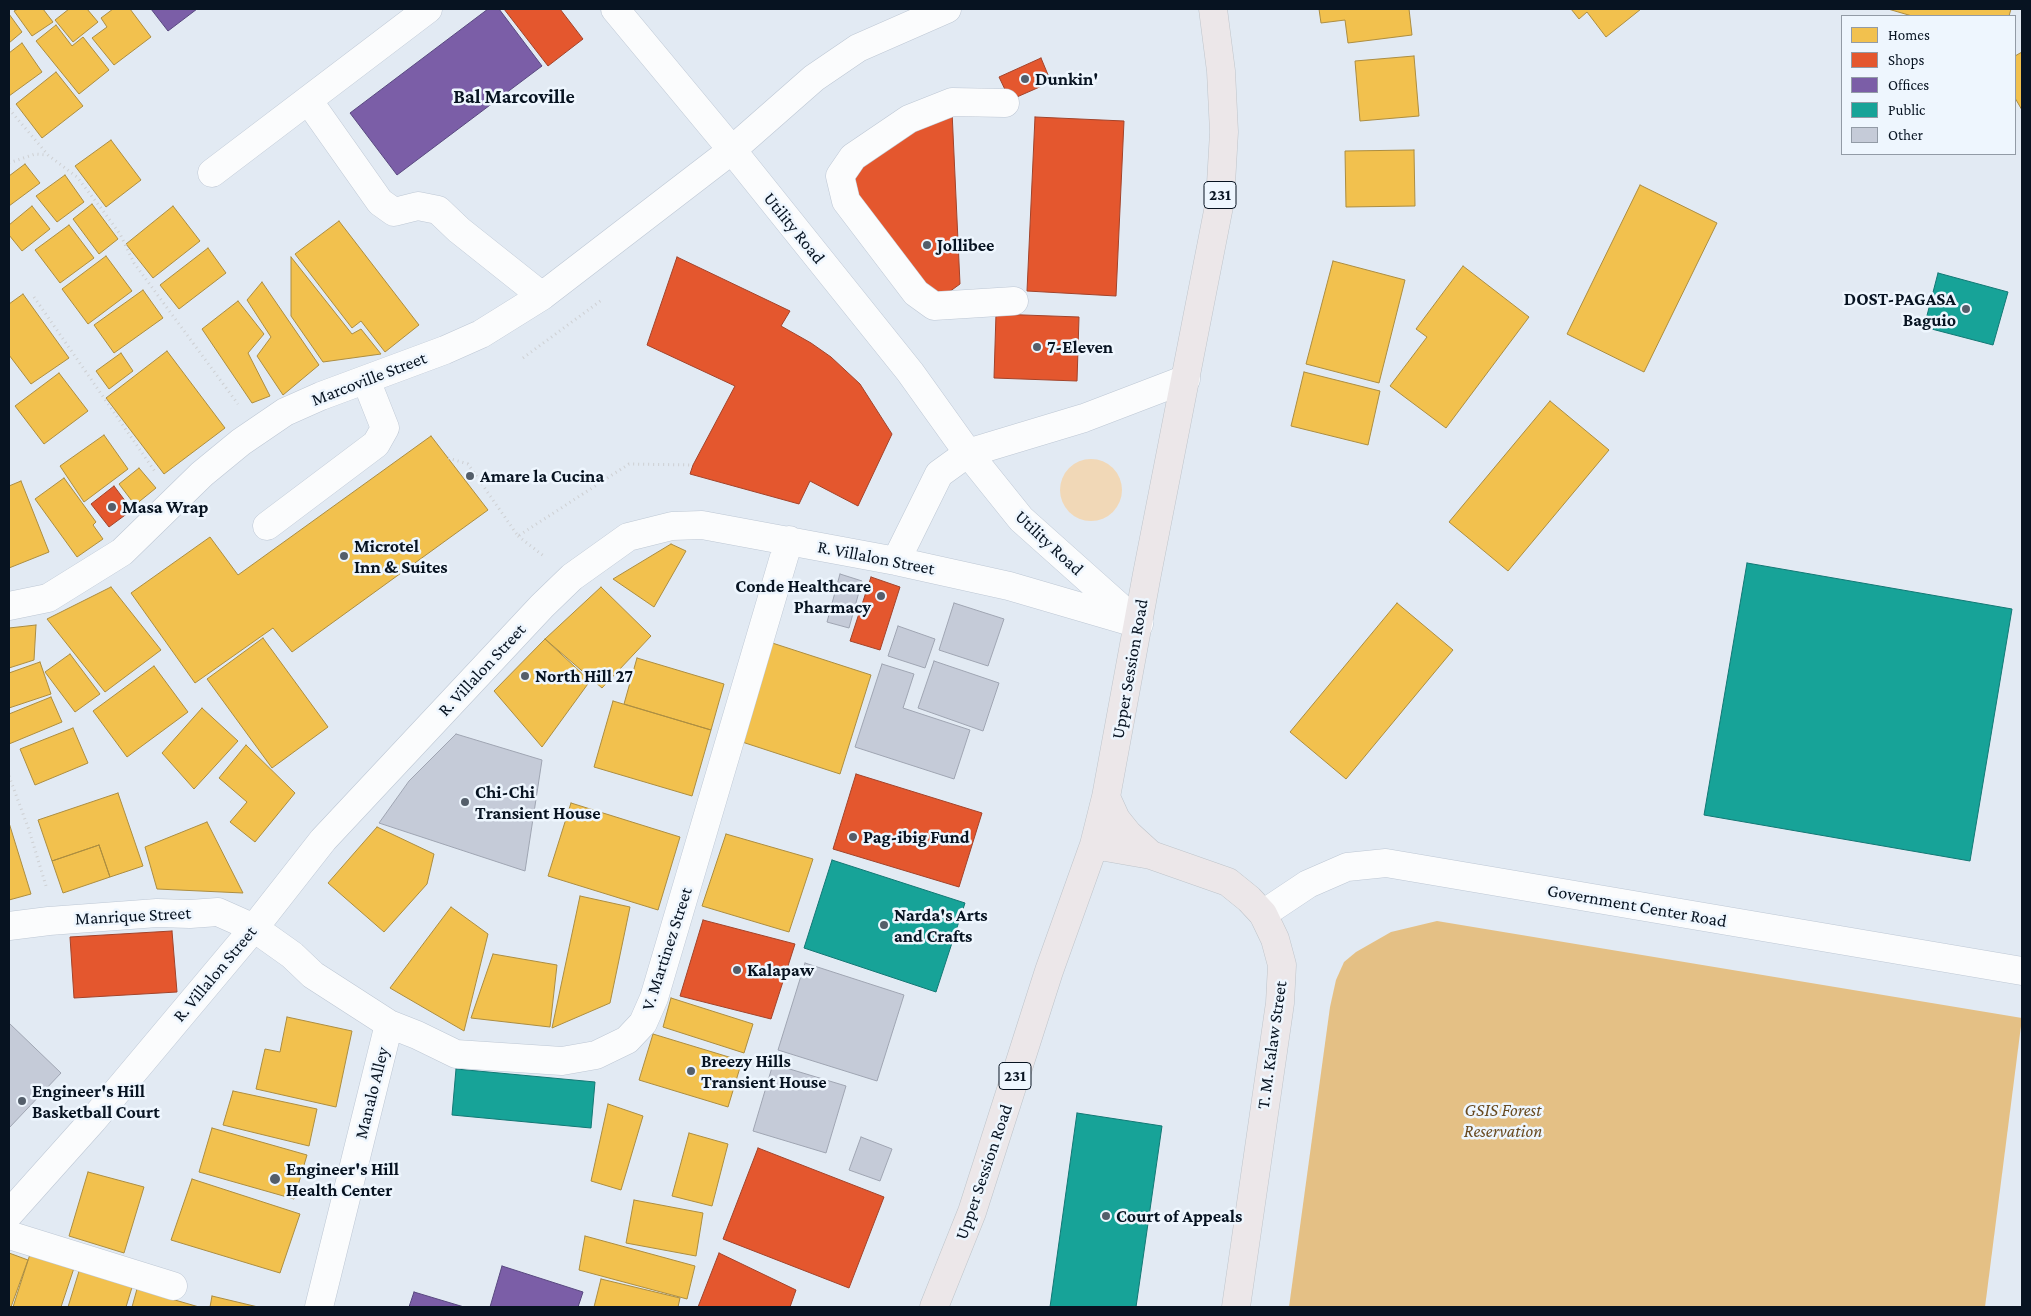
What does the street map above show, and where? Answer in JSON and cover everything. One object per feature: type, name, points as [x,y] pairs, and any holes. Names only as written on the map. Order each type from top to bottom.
[{"type":"main road","name":"Upper Session Road","points":[[934,1307],[972,1212],[1049,971],[1094,844],[1106,797],[1220,201],[1224,125],[1221,71],[1213,9]]},
{"type":"main road","name":"T. M. Kalaw Street","points":[[1106,797],[1116,819],[1128,834],[1151,855]]},
{"type":"main road","name":"T. M. Kalaw Street","points":[[1094,844],[1151,855],[1228,882],[1249,899],[1263,914],[1275,939],[1282,965],[1280,1003],[1236,1307]]},
{"type":"street","points":[[212,172],[428,9]]},
{"type":"street","name":"Utility Road","points":[[615,9],[732,150],[910,372],[968,453],[1021,519],[1139,624]]},
{"type":"street","name":"Marcoville Street","points":[[9,606],[48,598],[122,552],[202,474],[257,430],[285,412],[322,396],[445,350],[480,334],[542,296],[732,150],[814,78],[858,48],[946,9]]},
{"type":"street","points":[[308,100],[380,202],[394,212],[418,206],[438,210],[459,230],[542,296]]},
{"type":"street","points":[[1005,103],[952,102],[909,119],[853,157],[840,176],[846,201],[916,293],[934,306],[1014,301]]},
{"type":"street","points":[[896,561],[939,474],[968,453],[1084,418],[1186,378]]},
{"type":"street","points":[[267,526],[376,444],[385,428],[366,380]]},
{"type":"street","name":"R. Villalon Street","points":[[9,1214],[93,1120],[254,928],[323,840],[554,594],[572,578],[628,537],[672,526],[702,525],[896,561],[1009,586],[1139,624]]},
{"type":"street","name":"V. Martinez Street","points":[[254,928],[292,955],[313,975],[389,1024],[456,1054],[562,1061],[596,1055],[627,1040],[643,1023],[654,998],[789,540]]},
{"type":"street","name":"Government Center Road","points":[[1263,914],[1308,884],[1347,867],[1386,863],[2022,971]]},
{"type":"street","name":"Manrique Street","points":[[9,926],[56,920],[157,913],[190,914],[218,912],[254,928]]},
{"type":"street","name":"Manalo Alley","points":[[319,1307],[389,1024]]},
{"type":"street","points":[[9,1235],[173,1286]]},
{"type":"path","points":[[9,109],[48,155],[76,177],[101,208],[120,234],[134,263],[257,430]]},
{"type":"path","points":[[9,163],[35,154],[48,155]]},
{"type":"path","points":[[34,298],[175,500]]},
{"type":"path","points":[[523,358],[603,299]]},
{"type":"path","points":[[448,458],[468,464],[518,536],[629,464],[693,465]]},
{"type":"path","points":[[9,776],[29,830],[56,920]]},
{"type":"shaded area","points":[[1085,459],[1097,459],[1113,468],[1120,478],[1122,490],[1120,502],[1113,512],[1097,521],[1085,521],[1074,516],[1065,507],[1060,496],[1060,484],[1065,473],[1074,464]]},
{"type":"green space","name":"GSIS Forest Reservation","points":[[1437,921],[2022,1018],[1985,1307],[1289,1307],[1330,1007],[1336,980],[1344,962],[1356,952],[1391,932]]},
{"type":"building: Homes","points":[[18,9],[43,9],[53,22],[32,36],[14,11]]},
{"type":"building: Homes","points":[[69,9],[87,9],[98,22],[73,42],[55,20]]},
{"type":"building: Homes","points":[[113,9],[130,9],[151,37],[114,65],[92,38],[107,27],[101,18]]},
{"type":"building: Homes","points":[[1319,9],[1409,9],[1412,35],[1348,43],[1345,20],[1321,23]]},
{"type":"building: Homes","points":[[1571,9],[1641,9],[1606,37],[1587,12],[1579,19]]},
{"type":"building: Homes","points":[[1888,9],[2011,9],[2009,15],[1909,15]]},
{"type":"building: Homes","points":[[9,14],[22,32],[9,43]]},
{"type":"building: Homes","points":[[56,25],[72,46],[83,37],[109,70],[79,94],[36,41]]},
{"type":"building: Homes","points":[[22,43],[42,72],[9,96],[9,53]]},
{"type":"building: Homes","points":[[2022,52],[2022,110],[2016,100],[2016,55]]},
{"type":"building: Homes","points":[[1414,56],[1419,116],[1360,121],[1355,61]]},
{"type":"building: Homes","points":[[56,72],[83,106],[42,138],[16,104]]},
{"type":"building: Homes","points":[[111,140],[141,180],[106,207],[75,166]]},
{"type":"building: Homes","points":[[1414,150],[1415,206],[1346,207],[1345,151]]},
{"type":"building: Homes","points":[[25,164],[40,183],[9,206],[9,176]]},
{"type":"building: Homes","points":[[65,175],[84,202],[57,222],[36,196]]},
{"type":"building: Homes","points":[[1640,185],[1717,223],[1644,372],[1567,334]]},
{"type":"building: Homes","points":[[92,204],[118,239],[99,254],[73,219]]},
{"type":"building: Homes","points":[[32,206],[50,229],[22,251],[9,235],[9,225]]},
{"type":"building: Homes","points":[[173,206],[200,241],[153,278],[126,244]]},
{"type":"building: Homes","points":[[339,221],[419,325],[385,352],[361,321],[352,328],[295,254]]},
{"type":"building: Homes","points":[[69,225],[94,258],[60,283],[35,250]]},
{"type":"building: Homes","points":[[208,248],[226,273],[179,309],[160,285]]},
{"type":"building: Homes","points":[[106,256],[132,291],[88,324],[62,289]]},
{"type":"building: Homes","points":[[291,257],[352,334],[361,329],[381,354],[323,362],[291,316]]},
{"type":"building: Homes","points":[[1333,261],[1405,280],[1379,383],[1306,364]]},
{"type":"building: Homes","points":[[1463,266],[1529,317],[1446,428],[1390,386],[1427,337],[1416,329]]},
{"type":"building: Homes","points":[[262,282],[319,365],[283,395],[257,356],[271,337],[247,300]]},
{"type":"building: Homes","points":[[143,290],[163,318],[114,353],[94,325]]},
{"type":"building: Homes","points":[[23,294],[69,358],[31,384],[9,355],[9,304]]},
{"type":"building: Homes","points":[[238,301],[264,334],[248,353],[270,396],[252,403],[202,329]]},
{"type":"building: Homes","points":[[167,351],[225,428],[164,474],[106,398]]},
{"type":"building: Homes","points":[[121,353],[133,371],[109,389],[96,371]]},
{"type":"building: Homes","points":[[1304,372],[1380,391],[1368,445],[1291,426]]},
{"type":"building: Homes","points":[[59,373],[88,411],[44,444],[15,406]]},
{"type":"building: Homes","points":[[1550,401],[1609,450],[1508,571],[1449,522]]},
{"type":"building: Homes","points":[[104,435],[128,469],[84,502],[60,466]]},
{"type":"building: Homes","name":"Microtel Inn & Suites","points":[[431,436],[488,510],[292,652],[273,628],[195,683],[131,593],[210,537],[238,575]]},
{"type":"building: Homes","points":[[139,468],[156,488],[135,505],[119,484]]},
{"type":"building: Homes","points":[[64,478],[96,522],[93,525],[103,539],[77,557],[35,499]]},
{"type":"building: Homes","points":[[21,481],[49,552],[9,568],[9,486]]},
{"type":"building: Homes","points":[[671,544],[686,551],[654,607],[613,579]]},
{"type":"building: Homes","points":[[111,587],[161,650],[105,692],[47,619]]},
{"type":"building: Homes","points":[[601,587],[651,636],[602,688],[545,639]]},
{"type":"building: Homes","points":[[1397,603],[1453,650],[1346,779],[1290,732]]},
{"type":"building: Homes","points":[[36,625],[34,660],[9,668],[9,628]]},
{"type":"building: Homes","points":[[263,638],[328,727],[272,768],[207,679]]},
{"type":"building: Homes","points":[[545,639],[590,681],[542,747],[494,691]]},
{"type":"building: Homes","points":[[763,640],[871,675],[840,774],[733,739]]},
{"type":"building: Homes","points":[[70,654],[100,694],[75,712],[45,672]]},
{"type":"building: Homes","points":[[637,658],[724,684],[711,730],[624,704]]},
{"type":"building: Homes","points":[[40,662],[51,694],[9,708],[9,673]]},
{"type":"building: Homes","points":[[154,666],[188,712],[127,757],[93,711]]},
{"type":"building: Homes","points":[[51,697],[62,722],[9,744],[9,714]]},
{"type":"building: Homes","points":[[613,701],[711,730],[692,796],[594,767]]},
{"type":"building: Homes","points":[[202,708],[238,741],[194,789],[162,753]]},
{"type":"building: Homes","points":[[73,728],[88,763],[35,785],[20,749]]},
{"type":"building: Homes","points":[[246,745],[295,793],[255,842],[230,822],[247,802],[219,778]]},
{"type":"building: Homes","points":[[118,793],[143,866],[110,877],[99,845],[52,861],[38,820]]},
{"type":"building: Homes","points":[[571,803],[680,837],[658,910],[548,876]]},
{"type":"building: Homes","points":[[207,822],[243,893],[157,889],[145,847]]},
{"type":"building: Homes","points":[[9,827],[31,894],[9,900]]},
{"type":"building: Homes","points":[[377,827],[434,854],[427,884],[384,932],[328,883]]},
{"type":"building: Homes","points":[[726,834],[813,859],[789,932],[702,906]]},
{"type":"building: Homes","points":[[99,845],[110,877],[63,893],[52,861]]},
{"type":"building: Homes","points":[[580,896],[630,907],[610,1003],[552,1028]]},
{"type":"building: Homes","points":[[451,907],[488,934],[464,1031],[390,988]]},
{"type":"building: Homes","points":[[493,954],[557,965],[550,1027],[471,1018]]},
{"type":"building: Homes","points":[[671,998],[753,1024],[744,1053],[663,1027]]},
{"type":"building: Homes","points":[[287,1017],[352,1031],[336,1107],[256,1089],[265,1049],[280,1052]]},
{"type":"building: Homes","name":"Breezy Hills Transient House","points":[[653,1034],[742,1061],[728,1107],[639,1080]]},
{"type":"building: Homes","points":[[233,1091],[317,1109],[309,1146],[223,1125]]},
{"type":"building: Homes","points":[[608,1104],[643,1116],[621,1190],[591,1181]]},
{"type":"building: Homes","points":[[212,1128],[307,1155],[294,1199],[199,1172]]},
{"type":"building: Homes","points":[[689,1133],[728,1144],[712,1206],[672,1196]]},
{"type":"building: Homes","points":[[88,1172],[144,1187],[124,1253],[69,1236]]},
{"type":"building: Homes","points":[[192,1179],[300,1214],[280,1273],[171,1240]]},
{"type":"building: Homes","points":[[634,1200],[703,1213],[696,1256],[626,1243]]},
{"type":"building: Homes","points":[[585,1236],[695,1266],[687,1299],[579,1270]]},
{"type":"building: Homes","points":[[32,1248],[76,1262],[61,1307],[13,1307]]},
{"type":"building: Homes","points":[[9,1253],[28,1260],[11,1307],[9,1307]]},
{"type":"building: Homes","points":[[80,1268],[133,1284],[126,1307],[68,1307]]},
{"type":"building: Homes","points":[[601,1279],[680,1298],[678,1307],[594,1307]]},
{"type":"building: Homes","points":[[137,1289],[199,1307],[132,1307]]},
{"type":"building: Homes","points":[[212,1296],[258,1307],[210,1307]]},
{"type":"building: Shops","points":[[504,9],[560,9],[583,39],[548,66]]},
{"type":"building: Shops","name":"Dunkin'","points":[[1041,58],[1051,82],[1010,100],[999,77]]},
{"type":"building: Shops","name":"Jollibee","points":[[952,111],[960,284],[938,300],[864,205],[852,182],[860,169],[877,151]]},
{"type":"building: Shops","points":[[1035,117],[1124,121],[1116,296],[1027,291]]},
{"type":"building: Shops","points":[[677,257],[790,311],[781,326],[831,357],[860,384],[892,434],[858,506],[810,481],[799,504],[690,474],[735,386],[647,345]]},
{"type":"building: Shops","name":"7-Eleven","points":[[996,314],[1079,317],[1077,381],[994,378]]},
{"type":"building: Shops","name":"Masa Wrap","points":[[114,486],[132,510],[109,527],[91,504]]},
{"type":"building: Shops","points":[[871,577],[900,587],[880,650],[850,641]]},
{"type":"building: Shops","points":[[856,774],[982,813],[959,887],[833,849]]},
{"type":"building: Shops","name":"Kalapaw","points":[[703,920],[795,944],[771,1019],[680,996]]},
{"type":"building: Shops","points":[[172,931],[177,992],[74,998],[70,937]]},
{"type":"building: Shops","points":[[758,1148],[884,1197],[849,1288],[723,1239]]},
{"type":"building: Shops","points":[[719,1253],[796,1290],[790,1307],[698,1307]]},
{"type":"building: Offices","points":[[151,9],[197,9],[168,31]]},
{"type":"building: Offices","points":[[488,9],[499,9],[542,66],[397,175],[350,113]]},
{"type":"building: Offices","points":[[502,1266],[583,1292],[578,1307],[490,1307]]},
{"type":"building: Offices","points":[[414,1292],[464,1307],[409,1307]]},
{"type":"building: Public","name":"DOST-PAGASA Baguio","points":[[1938,273],[2008,292],[1993,345],[1924,327]]},
{"type":"building: Public","points":[[1747,563],[2012,609],[1970,861],[1704,815]]},
{"type":"building: Public","name":"Narda's Arts and Crafts","points":[[832,860],[965,903],[936,992],[804,948]]},
{"type":"building: Public","points":[[456,1069],[595,1082],[591,1128],[452,1115]]},
{"type":"building: Public","name":"Court of Appeals","points":[[1077,1113],[1162,1126],[1136,1307],[1050,1307]]},
{"type":"building: Other","points":[[840,574],[862,581],[849,628],[827,622]]},
{"type":"building: Other","points":[[954,603],[1004,619],[988,666],[939,650]]},
{"type":"building: Other","points":[[898,626],[935,639],[925,668],[888,656]]},
{"type":"building: Other","points":[[934,661],[999,683],[983,731],[918,708]]},
{"type":"building: Other","points":[[882,664],[914,674],[903,708],[970,730],[954,779],[855,747]]},
{"type":"building: Other","name":"Chi-Chi Transient House","points":[[456,734],[542,760],[525,871],[379,823],[409,781]]},
{"type":"building: Other","points":[[805,963],[904,995],[877,1081],[778,1050]]},
{"type":"building: Other","name":"Engineer's Hill Basketball Court","points":[[9,1023],[61,1073],[9,1128]]},
{"type":"building: Other","points":[[773,1064],[846,1086],[826,1153],[753,1131]]},
{"type":"building: Other","points":[[861,1137],[892,1149],[880,1181],[849,1170]]},
{"type":"place","name":"Dunkin'","points":[[1025,79]]},
{"type":"place","name":"Jollibee","points":[[927,245]]},
{"type":"place","name":"DOST-PAGASA Baguio","points":[[1966,309]]},
{"type":"place","name":"7-Eleven","points":[[1037,347]]},
{"type":"place","name":"Amare la Cucina","points":[[470,476]]},
{"type":"place","name":"Masa Wrap","points":[[112,507]]},
{"type":"place","name":"Microtel Inn & Suites","points":[[344,556]]},
{"type":"place","name":"Conde Healthcare Pharmacy","points":[[881,596]]},
{"type":"place","name":"North Hill 27","points":[[525,676]]},
{"type":"place","name":"Chi-Chi Transient House","points":[[465,802]]},
{"type":"place","name":"Pag-ibig Fund","points":[[853,837]]},
{"type":"place","name":"Narda's Arts and Crafts","points":[[884,925]]},
{"type":"place","name":"Kalapaw","points":[[737,970]]},
{"type":"place","name":"Breezy Hills Transient House","points":[[691,1071]]},
{"type":"place","name":"Engineer's Hill Basketball Court","points":[[22,1101]]},
{"type":"place","name":"Engineer's Hill Health Center","points":[[275,1179]]},
{"type":"place","name":"Court of Appeals","points":[[1106,1216]]},
{"type":"district","name":"Bal Marcoville","points":[[514,97]]}]
